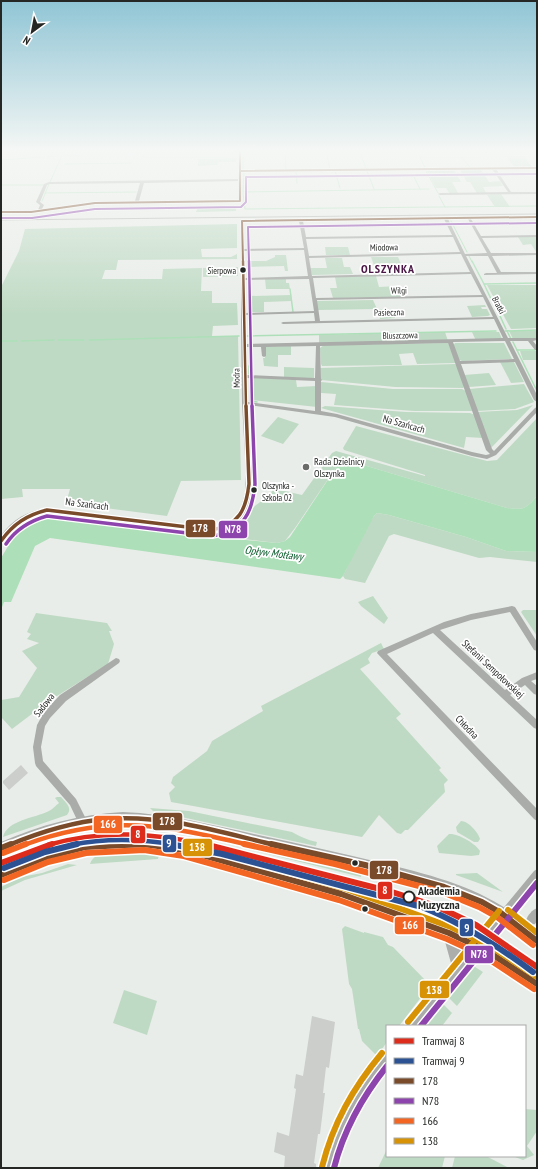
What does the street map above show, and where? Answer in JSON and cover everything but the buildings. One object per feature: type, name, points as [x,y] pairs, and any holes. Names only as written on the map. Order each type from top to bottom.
[{"type":"main road","points":[[1,848],[35,834],[82,821],[138,819],[174,823],[314,853],[441,884],[480,900],[504,915],[537,941]]},
{"type":"main road","points":[[1,875],[38,859],[85,847],[111,844],[160,845],[185,850],[341,894],[449,933],[479,947],[537,984]]},
{"type":"main road","points":[[449,933],[456,952],[459,969]]},
{"type":"street","points":[[40,210],[42,206]]},
{"type":"street","points":[[1,212],[40,210],[72,206]]},
{"type":"street","points":[[318,322],[301,220],[537,217]]},
{"type":"street","name":"Bratki","points":[[445,218],[537,400]]},
{"type":"street","points":[[469,218],[500,274]]},
{"type":"street","name":"Modra","points":[[229,527],[240,517],[248,498],[249,484],[245,403],[242,221],[301,220]]},
{"type":"street","points":[[304,238],[453,236]]},
{"type":"street","points":[[479,237],[537,236]]},
{"type":"street","points":[[242,250],[305,249]]},
{"type":"street","name":"Miodowa","points":[[306,257],[537,254]]},
{"type":"street","points":[[243,279],[472,273]]},
{"type":"street","points":[[486,274],[537,273]]},
{"type":"street","name":"Wilgi","points":[[314,299],[484,296]]},
{"type":"street","points":[[244,314],[316,312]]},
{"type":"street","name":"Pasieczna","points":[[283,323],[495,318]]},
{"type":"street","points":[[530,340],[537,349]]},
{"type":"street","name":"Bluszczowa","points":[[244,346],[537,340]]},
{"type":"street","points":[[450,342],[490,450],[494,454],[537,409]]},
{"type":"street","points":[[318,345],[318,412]]},
{"type":"street","points":[[263,346],[264,356]]},
{"type":"street","points":[[458,363],[516,360]]},
{"type":"street","points":[[245,376],[319,380]]},
{"type":"street","name":"Na Szańcach","points":[[245,403],[318,412],[352,420],[472,454],[487,456],[494,454]]},
{"type":"street","name":"Na Szańcach","points":[[1,541],[11,526],[21,519],[33,513],[51,510],[212,530],[229,527]]},
{"type":"street","points":[[434,629],[471,617],[512,609],[537,648]]},
{"type":"street","name":"Chłodna","points":[[434,629],[381,653],[537,816]]},
{"type":"street","name":"Stefanii Sempołowskiej","points":[[434,629],[537,725]]},
{"type":"street","name":"Sadowa","points":[[82,821],[73,802],[39,763],[37,747],[42,725],[47,715],[62,698],[116,661]]},
{"type":"street","points":[[504,695],[525,680],[537,675]]},
{"type":"street","points":[[525,680],[537,691]]},
{"type":"street","points":[[414,1025],[459,969],[479,947],[537,874]]},
{"type":"street","points":[[328,1168],[334,1140],[340,1126],[357,1096],[386,1058]]},
{"type":"shaded area","points":[[202,206],[214,206],[214,209],[236,207],[236,211],[196,212],[198,207],[202,209]]},
{"type":"shaded area","points":[[494,206],[509,206],[510,207],[495,207]]},
{"type":"shaded area","points":[[237,224],[237,248],[201,249],[202,257],[231,257],[237,254],[237,259],[118,260],[116,270],[105,270],[102,279],[162,279],[163,269],[202,268],[201,291],[212,291],[212,303],[237,303],[238,325],[213,326],[212,336],[238,336],[241,480],[181,481],[167,516],[66,503],[70,489],[22,489],[23,497],[1,499],[1,287],[19,251],[25,229]]},
{"type":"shaded area","points":[[518,237],[537,237],[537,253],[531,244],[523,245]]},
{"type":"shaded area","points":[[325,247],[348,247],[350,255],[326,255]]},
{"type":"shaded area","points":[[275,255],[286,255],[288,271],[285,271],[284,266],[248,267],[247,261],[266,261],[275,257]]},
{"type":"shaded area","points":[[371,257],[398,257],[405,273],[377,274]]},
{"type":"shaded area","points":[[325,258],[342,258],[344,267],[350,267],[353,274],[312,275],[310,268],[327,268]]},
{"type":"shaded area","points":[[238,267],[238,276],[203,277],[203,268]]},
{"type":"shaded area","points":[[376,276],[379,287],[398,286],[401,297],[333,298],[330,288],[337,288],[335,277]]},
{"type":"shaded area","points":[[265,279],[286,279],[286,283],[289,283],[290,289],[266,289]]},
{"type":"shaded area","points":[[487,285],[537,285],[537,328],[511,329]]},
{"type":"shaded area","points":[[291,295],[292,301],[264,302],[264,312],[249,312],[249,296]]},
{"type":"shaded area","points":[[373,300],[377,309],[318,310],[316,301]]},
{"type":"shaded area","points":[[485,305],[486,307],[481,307],[482,309],[487,309],[490,315],[488,316],[472,317],[467,306]]},
{"type":"shaded area","points":[[377,309],[392,309],[395,318],[380,319]]},
{"type":"shaded area","points":[[509,331],[537,331],[537,339],[513,339]]},
{"type":"shaded area","points":[[445,332],[448,341],[319,344],[319,335]]},
{"type":"shaded area","points":[[472,332],[499,332],[502,339],[476,341]]},
{"type":"shaded area","points":[[448,343],[456,362],[455,363],[417,364],[413,353],[399,354],[402,365],[322,366],[321,364],[320,348],[324,345]]},
{"type":"shaded area","points":[[455,343],[504,343],[512,359],[462,361],[457,359],[453,346]]},
{"type":"shaded area","points":[[291,346],[291,355],[278,355],[278,367],[264,366],[264,347]]},
{"type":"shaded area","points":[[520,351],[536,351],[537,360],[523,360]]},
{"type":"shaded area","points":[[500,362],[514,362],[524,382],[511,383]]},
{"type":"shaded area","points":[[457,365],[464,387],[463,388],[395,387],[321,380],[320,368]]},
{"type":"shaded area","points":[[284,367],[314,368],[314,379],[284,377]]},
{"type":"shaded area","points":[[489,373],[496,385],[469,387],[464,375]]},
{"type":"shaded area","points":[[251,377],[296,380],[297,387],[317,386],[317,407],[252,400]]},
{"type":"shaded area","points":[[321,382],[393,389],[462,389],[466,391],[473,411],[414,411],[334,405],[336,394],[321,393]]},
{"type":"shaded area","points":[[524,384],[534,402],[515,409],[477,411],[469,389]]},
{"type":"shaded area","points":[[533,405],[490,449],[477,412],[517,410]]},
{"type":"shaded area","points":[[325,406],[406,412],[470,413],[475,415],[483,438],[466,437],[464,448],[321,408]]},
{"type":"shaded area","points":[[278,417],[299,424],[283,444],[261,436]]},
{"type":"shaded area","points":[[537,418],[537,496],[524,508],[507,508],[350,461],[341,460],[285,541],[277,543],[236,538],[241,524],[253,508],[269,495],[272,488],[302,495],[332,453],[336,451],[425,476],[344,450],[343,448],[356,426],[487,461],[497,460]]},
{"type":"shaded area","points":[[377,513],[466,537],[506,551],[537,552],[537,562],[490,557],[479,558],[394,534],[389,536],[365,583],[345,579],[343,576],[368,524]]},
{"type":"shaded area","points":[[373,596],[388,618],[384,624],[358,602]]},
{"type":"shaded area","points":[[523,610],[537,610],[537,636],[521,612]]},
{"type":"shaded area","points":[[36,613],[107,623],[112,631],[109,631],[114,644],[108,664],[49,701],[12,729],[1,717],[1,700],[19,697],[37,668],[22,651],[39,643],[27,639],[31,634],[27,632]]},
{"type":"shaded area","points":[[381,643],[384,649],[372,653],[368,659],[370,663],[360,669],[401,714],[396,718],[441,768],[439,770],[448,780],[444,784],[445,792],[408,830],[405,830],[401,834],[397,833],[379,815],[362,837],[171,802],[169,793],[175,787],[171,783],[173,777],[207,751],[212,741],[263,711],[261,706]]},
{"type":"shaded area","points":[[61,797],[68,806],[69,812],[67,815],[3,837],[6,831],[16,823],[52,809],[59,803],[55,798]]},
{"type":"shaded area","points":[[150,808],[189,811],[292,832],[303,838],[317,842],[316,846],[153,811]]},
{"type":"shaded area","points":[[461,821],[464,821],[475,830],[480,839],[478,842],[474,842],[457,832],[456,827]]},
{"type":"shaded area","points":[[449,834],[457,835],[471,842],[480,851],[479,855],[471,856],[439,853],[437,846]]},
{"type":"shaded area","points":[[127,835],[157,838],[215,848],[360,886],[358,894],[141,839],[1,870],[1,865],[46,847],[78,840]]},
{"type":"shaded area","points":[[200,835],[362,871],[361,877],[199,837]]},
{"type":"shaded area","points":[[125,852],[159,855],[158,859],[90,864],[96,856],[100,854]]},
{"type":"shaded area","points":[[68,864],[77,865],[25,880],[1,891],[1,887],[21,877],[42,873]]},
{"type":"shaded area","points":[[477,873],[503,892],[456,875]]},
{"type":"shaded area","points":[[345,926],[364,933],[383,937],[388,945],[393,947],[427,982],[428,988],[400,1025],[386,1025],[386,1043],[377,1056],[362,1041],[358,1029],[352,989],[349,984],[342,929]]},
{"type":"shaded area","points":[[518,955],[537,970],[537,978],[512,962]]},
{"type":"shaded area","points":[[474,964],[475,967],[483,972],[457,1006],[448,997]]},
{"type":"shaded area","points":[[124,990],[157,1001],[147,1035],[113,1023]]},
{"type":"shaded area","points":[[443,1004],[452,1013],[443,1025],[426,1025]]},
{"type":"shaded area","points":[[526,1109],[537,1110],[537,1131],[527,1146],[534,1155],[523,1160],[515,1157],[526,1157]]},
{"type":"shaded area","points":[[386,1151],[386,1157],[445,1157],[442,1168],[378,1168]]},
{"type":"shaded area","points":[[455,1157],[488,1157],[509,1168],[452,1168]]},
{"type":"water","name":"Opływ Motławy","points":[[341,460],[350,461],[507,508],[524,508],[537,496],[537,552],[506,551],[466,537],[377,513],[340,579],[50,538],[35,546],[11,602],[4,602],[1,610],[1,558],[16,533],[30,521],[51,516],[204,536],[277,543],[285,541],[290,537]]},
{"type":"waterway","points":[[245,206],[245,209],[445,207]]},
{"type":"waterway","points":[[445,207],[537,206]]},
{"type":"waterway","points":[[451,221],[467,252]]},
{"type":"waterway","points":[[469,256],[472,262]]},
{"type":"waterway","points":[[472,261],[484,284]]},
{"type":"waterway","points":[[484,284],[537,283]]},
{"type":"waterway","points":[[484,284],[492,301]]},
{"type":"waterway","points":[[290,289],[293,312]]},
{"type":"waterway","points":[[494,303],[506,329]]},
{"type":"waterway","points":[[505,331],[537,330]]},
{"type":"waterway","points":[[247,336],[496,331]]},
{"type":"waterway","points":[[507,331],[511,339]]},
{"type":"waterway","points":[[89,340],[239,336]]},
{"type":"waterway","points":[[21,341],[54,340]]},
{"type":"waterway","points":[[58,340],[84,340]]},
{"type":"waterway","points":[[1,341],[17,341]]},
{"type":"waterway","points":[[513,342],[537,391]]},
{"type":"waterway","points":[[517,350],[535,350]]},
{"type":"waterway","points":[[249,366],[249,374]]},
{"type":"waterway","points":[[250,378],[250,401],[257,402]]},
{"type":"railway","points":[[1,220],[537,214]]},
{"type":"tram line","name":"8","points":[[1,863],[28,851],[56,842],[100,835],[140,834],[191,841],[216,846],[392,892],[436,906],[476,925],[537,967]]},
{"type":"tram line","name":"9","points":[[4,868],[31,856],[73,844],[87,842],[117,840],[143,841],[196,848],[324,882],[394,898],[422,907],[448,918],[473,932],[498,947],[533,972]]},
{"type":"transit line","name":"178","points":[[1,212],[31,212],[77,206]]},
{"type":"transit line","name":"N78","points":[[1,218],[32,218],[95,209],[241,207],[242,206]]},
{"type":"transit line","name":"178","points":[[1,541],[10,529],[20,520],[32,514],[47,510],[212,530],[229,525],[240,515],[244,509],[249,484],[244,348],[242,221],[537,217]]},
{"type":"transit line","name":"N78","points":[[6,544],[14,533],[29,522],[47,516],[212,536],[232,531],[244,520],[252,504],[255,484],[248,227],[537,223]]},
{"type":"transit line","name":"178","points":[[1,848],[46,831],[92,820],[123,818],[159,820],[211,830],[424,880],[482,902],[501,913],[537,941]]},
{"type":"transit line","name":"166","points":[[3,853],[62,832],[92,826],[123,824],[159,826],[211,836],[321,861],[400,880],[442,892],[479,907],[497,917],[533,945]]},
{"type":"transit line","name":"138","points":[[1,868],[44,851],[84,841],[145,838],[186,844],[343,888],[451,927],[490,946],[537,977]]},
{"type":"transit line","name":"178","points":[[1,875],[46,857],[85,847],[144,844],[185,850],[341,894],[449,933],[487,951],[537,984]]},
{"type":"transit line","name":"166","points":[[4,880],[48,862],[86,853],[144,850],[184,856],[339,900],[447,939],[484,956],[534,989]]},
{"type":"transit line","name":"N78","points":[[422,1025],[537,883]]},
{"type":"transit line","name":"138","points":[[508,910],[537,933]]},
{"type":"transit line","name":"138","points":[[408,1022],[499,911]]},
{"type":"transit line","name":"138","points":[[322,1167],[331,1135],[344,1106],[371,1066],[382,1053]]},
{"type":"transit line","name":"N78","points":[[334,1168],[347,1127],[361,1102],[386,1067]]},
{"type":"place","name":"Sierpowa","points":[[243,270]]},
{"type":"place","name":"Rada Dzielnicy Olszynka","points":[[306,467]]},
{"type":"place","name":"Olszynka - Szkoła 02","points":[[254,490]]},
{"type":"place","name":"Akademia Muzyczna","points":[[409,897]]},
{"type":"district","name":"OLSZYNKA","points":[[388,268]]}]
